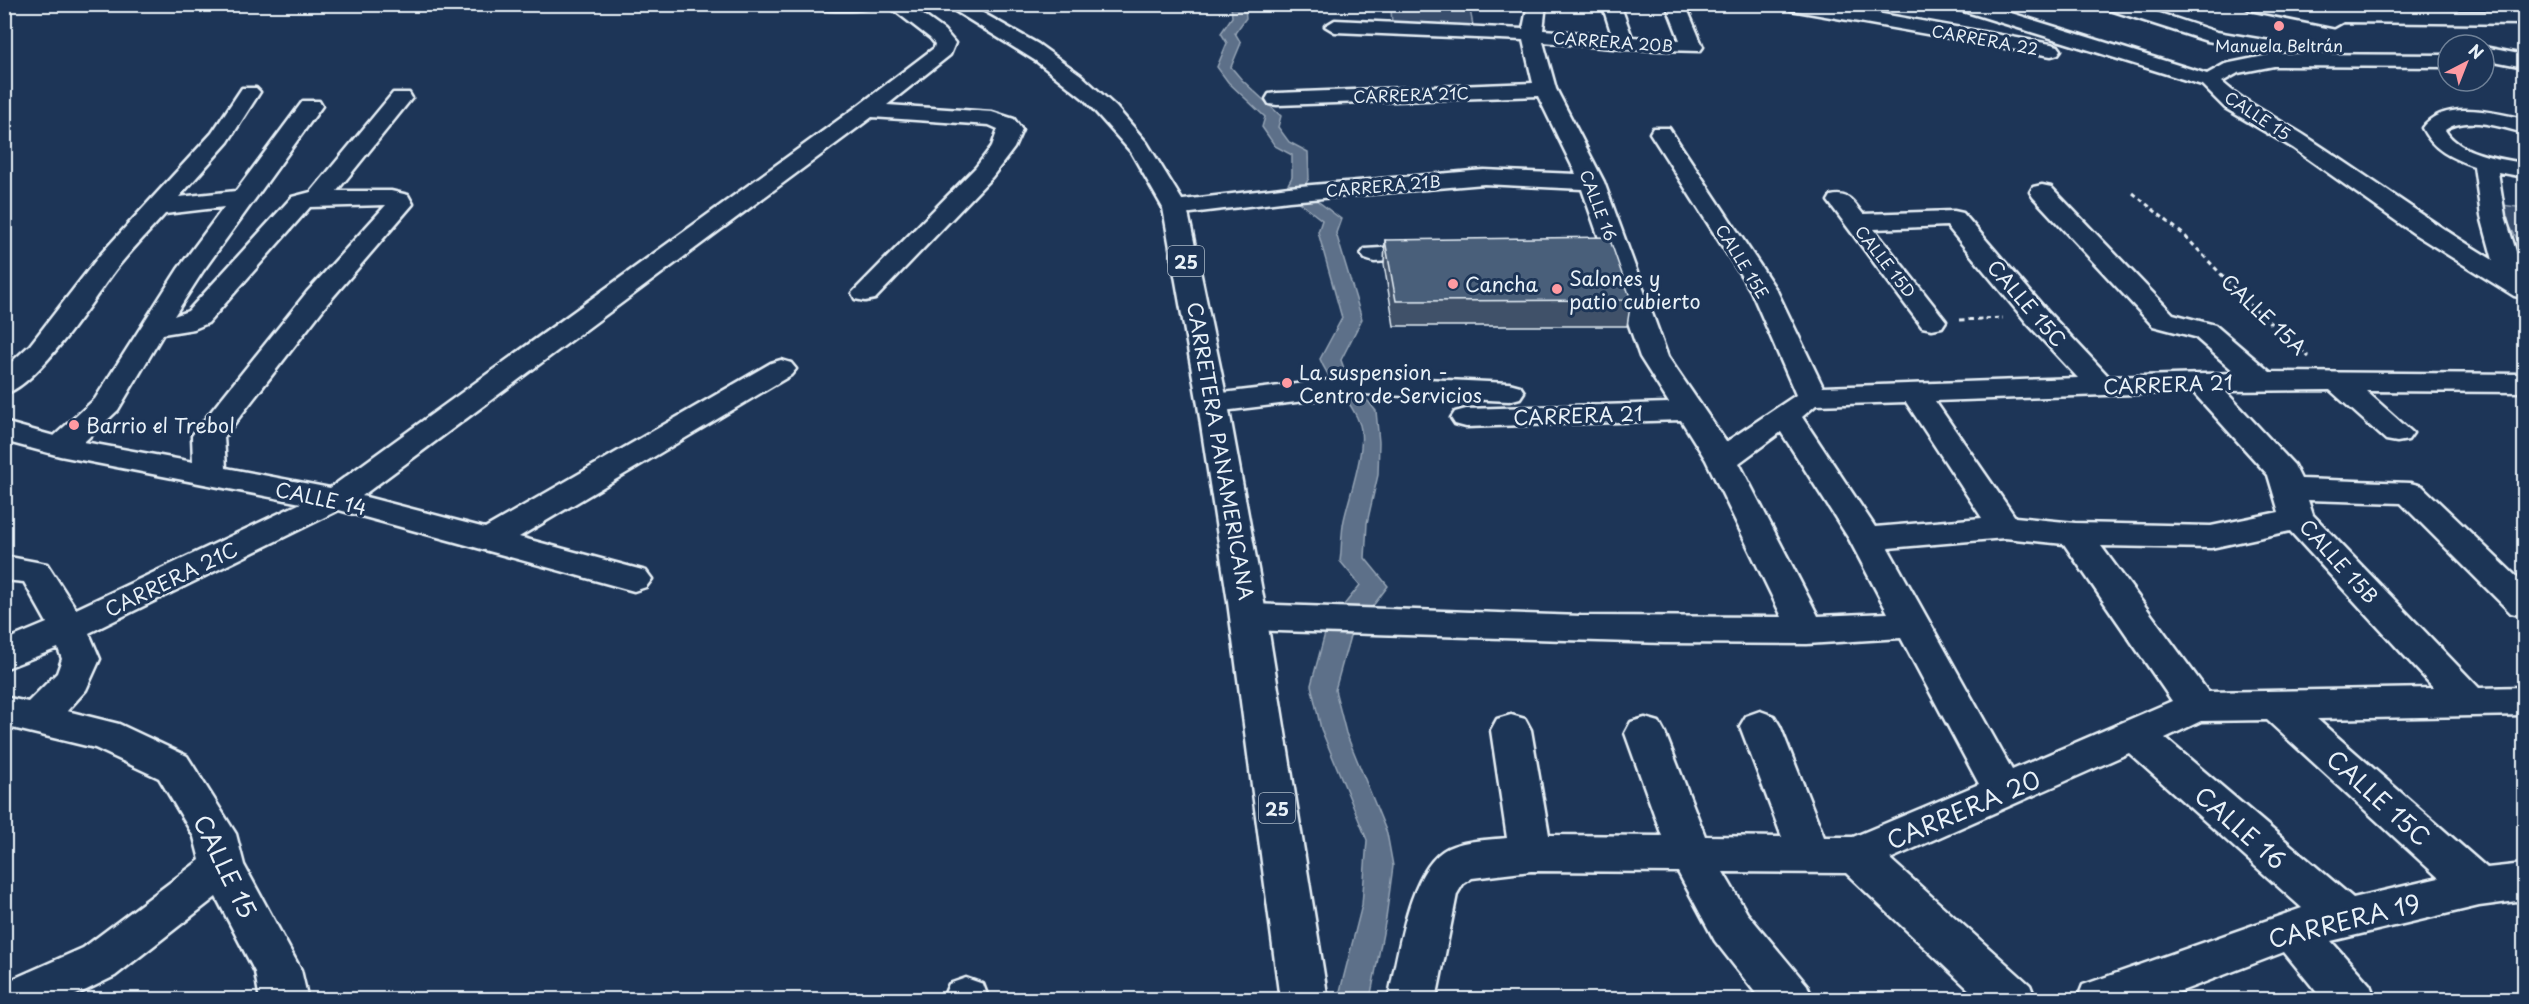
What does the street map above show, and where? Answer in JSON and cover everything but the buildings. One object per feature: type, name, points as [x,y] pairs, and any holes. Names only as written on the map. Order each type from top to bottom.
[{"type":"main road","points":[[818,4],[867,4]]},
{"type":"main road","name":"CARRERA 21C","points":[[4,656],[69,628],[336,499],[867,110],[943,51],[945,44],[937,34],[895,4]]},
{"type":"main road","name":"CARRETERA PANAMERICANA","points":[[953,4],[1056,65],[1109,112],[1136,140],[1165,186],[1175,208],[1214,403],[1250,617],[1305,999]]},
{"type":"main road","name":"CALLE 16","points":[[1537,4],[1532,35],[1545,89],[1592,182],[1605,251],[1654,357],[1722,460],[1807,631]]},
{"type":"main road","points":[[1611,4],[1624,43]]},
{"type":"main road","name":"CARRERA 20B","points":[[1335,26],[1532,35],[1693,47],[1675,4]]},
{"type":"main road","name":"CARRERA 22","points":[[1791,4],[2180,72]]},
{"type":"main road","name":"CALLE 15","points":[[1961,4],[2209,81],[2233,103],[2301,143],[2426,230],[2519,286]]},
{"type":"main road","points":[[2111,4],[2269,53],[2436,60]]},
{"type":"main road","points":[[2237,4],[2269,53]]},
{"type":"main road","points":[[2250,4],[2402,36]]},
{"type":"main road","points":[[2403,4],[2422,16]]},
{"type":"main road","points":[[2311,16],[2524,18]]},
{"type":"main road","points":[[2209,81],[2232,68],[2269,53]]},
{"type":"main road","points":[[2496,55],[2524,62]]},
{"type":"main road","points":[[2496,62],[2524,62]]},
{"type":"main road","name":"CARRERA 21C","points":[[1277,99],[1545,89]]},
{"type":"main road","points":[[4,385],[40,351],[109,261],[220,137],[249,92]]},
{"type":"main road","points":[[318,199],[401,98]]},
{"type":"main road","points":[[60,447],[108,404],[153,327],[242,198],[311,106]]},
{"type":"main road","points":[[865,293],[984,172],[1003,148],[1011,130],[1006,124],[992,118],[867,110]]},
{"type":"main road","points":[[2524,126],[2473,118],[2440,122],[2433,128],[2435,135],[2445,144],[2486,162],[2524,170]]},
{"type":"main road","name":"CALLE 15E","points":[[1661,133],[1764,291],[1798,405],[1866,539],[2003,791]]},
{"type":"main road","points":[[2486,162],[2493,216],[2519,286]]},
{"type":"main road","name":"CARRERA 21B","points":[[1175,208],[1346,188],[1484,177],[1592,182]]},
{"type":"main road","points":[[2042,192],[2163,320],[2205,331],[2263,381]]},
{"type":"main road","points":[[157,207],[242,198]]},
{"type":"main road","points":[[153,327],[184,323],[198,317],[301,202],[318,199],[391,198],[399,200],[401,204],[317,298],[208,436],[210,475]]},
{"type":"main road","name":"CALLE 15D","points":[[1840,201],[1932,321]]},
{"type":"main road","name":"CALLE 15C","points":[[1855,222],[1954,218],[2037,317],[2101,386]]},
{"type":"main road","points":[[1374,254],[1453,253]]},
{"type":"main road","points":[[489,540],[781,369]]},
{"type":"main road","name":"CARRERA 21","points":[[1798,405],[1914,393],[2263,381],[2524,383]]},
{"type":"main road","points":[[2337,381],[2397,433]]},
{"type":"main road","name":"CALLE 15B","points":[[2201,383],[2283,472],[2293,504],[2470,703]]},
{"type":"main road","points":[[1214,403],[1346,387],[1509,392]]},
{"type":"main road","points":[[1914,393],[2005,527]]},
{"type":"main road","points":[[1722,460],[1798,405]]},
{"type":"main road","name":"CARRERA 21","points":[[1466,418],[1690,411]]},
{"type":"main road","name":"CALLE 14","points":[[4,431],[60,447],[336,499],[634,579]]},
{"type":"main road","points":[[1866,539],[2005,527],[2074,534],[2211,537],[2293,504],[2410,493],[2524,604]]},
{"type":"main road","points":[[2074,534],[2197,707]]},
{"type":"main road","points":[[4,568],[34,572],[69,628],[81,659],[73,680],[20,715]]},
{"type":"main road","points":[[1250,617],[1694,632],[1807,631],[1912,625]]},
{"type":"main road","points":[[2470,703],[2524,701]]},
{"type":"main road","name":"CARRERA 20","points":[[1412,999],[1436,890],[1448,871],[1463,861],[1531,853],[1856,855],[2136,736],[2197,707],[2470,703]]},
{"type":"main road","name":"CALLE 15C","points":[[2278,707],[2479,887]]},
{"type":"main road","name":"CALLE 15","points":[[20,715],[105,735],[173,767],[215,834],[223,867],[278,970],[284,999]]},
{"type":"main road","points":[[1760,726],[1810,855]]},
{"type":"main road","points":[[1511,730],[1531,853]]},
{"type":"main road","points":[[1645,733],[1690,854],[1731,927],[1790,999]]},
{"type":"main road","name":"CALLE 16","points":[[2136,736],[2346,919]]},
{"type":"main road","points":[[1856,855],[2013,999]]},
{"type":"main road","points":[[16,999],[99,962],[223,867]]},
{"type":"main road","name":"CARRERA 19","points":[[2100,999],[2292,929],[2346,919],[2479,887],[2524,882]]},
{"type":"main road","points":[[2292,929],[2353,999]]},
{"type":"path","name":"CALLE 15A","points":[[2133,193],[2184,235],[2252,308],[2337,381]]},
{"type":"path","points":[[1932,321],[2037,317]]},
{"type":"shaded area","points":[[1231,5],[1245,5],[1246,18],[1235,33],[1241,43],[1231,67],[1281,116],[1278,127],[1289,142],[1308,152],[1309,178],[1304,187],[1311,196],[1341,219],[1336,233],[1362,319],[1341,360],[1346,374],[1376,411],[1379,442],[1378,475],[1367,523],[1365,558],[1388,586],[1350,636],[1335,690],[1346,733],[1387,833],[1393,866],[1386,918],[1370,999],[1338,999],[1362,905],[1367,840],[1321,729],[1311,685],[1327,626],[1360,585],[1340,561],[1343,525],[1359,459],[1362,435],[1356,416],[1329,377],[1320,359],[1342,318],[1318,232],[1322,220],[1296,200],[1286,188],[1292,177],[1292,155],[1275,146],[1262,127],[1265,117],[1228,82],[1217,67],[1227,43],[1221,33],[1232,17]]},
{"type":"shaded area","points":[[1391,9],[1470,10],[1473,25],[1392,23]]},
{"type":"shaded area","points":[[2502,205],[2524,208],[2524,250],[2502,214]]},
{"type":"place","name":"Manuela Beltrán","points":[[2279,26]]},
{"type":"place","name":"Cancha","points":[[1453,284]]},
{"type":"place","name":"Salones y patio cubierto","points":[[1557,289]]},
{"type":"place","name":"La suspension - Centro de Servicios","points":[[1287,383]]},
{"type":"place","name":"Barrio el Trebol","points":[[74,425]]}]
